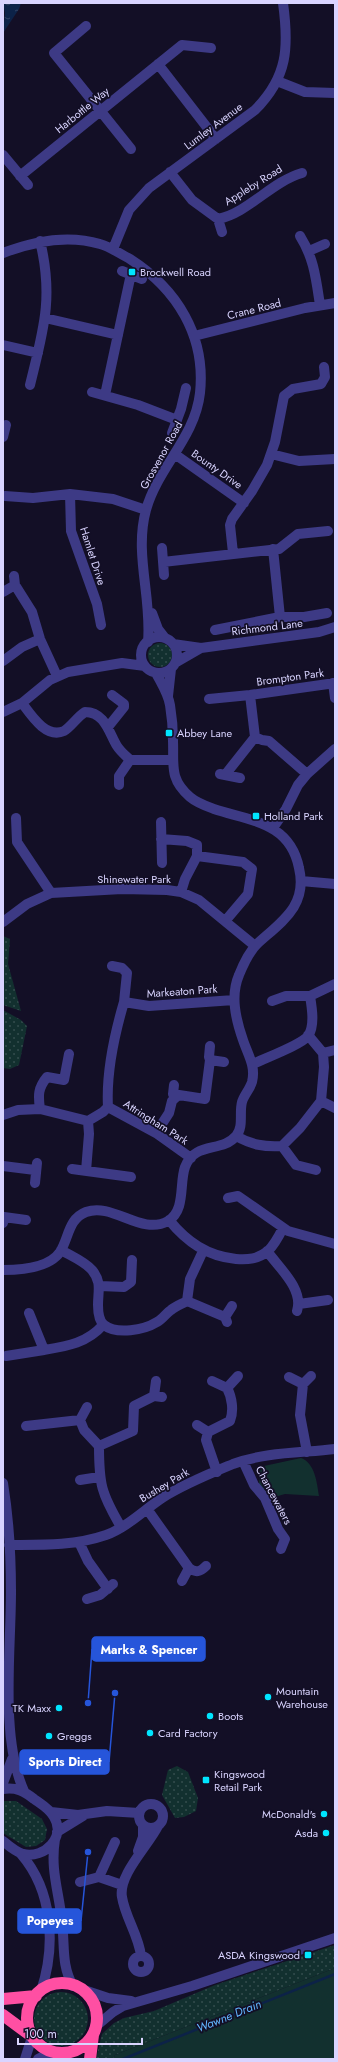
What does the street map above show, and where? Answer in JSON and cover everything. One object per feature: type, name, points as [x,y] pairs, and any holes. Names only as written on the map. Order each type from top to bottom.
[{"type":"highway","points":[[3,1999],[38,1993],[56,1984],[77,1987],[87,1994],[94,2006],[97,2020],[90,2059]]},
{"type":"highway","points":[[31,2036],[27,2026],[28,2014],[38,1993]]},
{"type":"highway","points":[[3,2015],[31,2036],[41,2046],[61,2055],[81,2048],[94,2031]]},
{"type":"street","name":"Lumley Avenue","points":[[113,249],[129,210],[136,200],[170,172],[255,110],[267,98],[277,82],[282,68],[288,40],[283,3]]},
{"type":"street","points":[[86,26],[54,53],[131,149]]},
{"type":"street","name":"Harbottle Way","points":[[20,176],[182,45],[211,48]]},
{"type":"street","points":[[158,64],[216,139]]},
{"type":"street","points":[[277,82],[305,92],[335,92]]},
{"type":"street","points":[[3,155],[28,185]]},
{"type":"street","name":"Appleby Road","points":[[170,172],[192,200],[218,219],[222,232]]},
{"type":"street","name":"Appleby Road","points":[[218,219],[245,206],[283,180],[302,173]]},
{"type":"street","points":[[300,236],[309,251],[320,305]]},
{"type":"street","name":"Grosvenor Road","points":[[3,253],[40,241],[62,239],[100,244],[113,249],[140,266],[163,285],[183,310],[194,336],[202,365],[200,394],[194,419],[176,455],[163,472],[146,510],[142,535],[142,561],[148,606],[148,642]]},
{"type":"street","points":[[30,385],[45,318],[47,275],[40,241]]},
{"type":"street","points":[[309,251],[325,244]]},
{"type":"street","points":[[105,395],[118,335],[126,272],[142,279]]},
{"type":"street","name":"Crane Road","points":[[194,336],[320,305],[335,303]]},
{"type":"street","points":[[45,318],[118,335]]},
{"type":"street","points":[[3,345],[38,352]]},
{"type":"street","name":"Bounty Drive","points":[[233,554],[230,525],[232,519],[244,503],[271,454],[281,417],[284,396],[293,390],[321,384],[325,377],[324,367]]},
{"type":"street","points":[[172,432],[186,388]]},
{"type":"street","points":[[92,392],[155,411],[177,420]]},
{"type":"street","points":[[3,437],[6,425]]},
{"type":"street","points":[[271,454],[299,461],[335,459]]},
{"type":"street","name":"Bounty Drive","points":[[176,455],[244,503]]},
{"type":"street","points":[[5,496],[33,498],[70,494],[113,499],[146,510]]},
{"type":"street","name":"Hamlet Drive","points":[[70,494],[71,531],[97,604],[101,625]]},
{"type":"street","points":[[163,562],[279,549],[291,538],[302,533],[328,531]]},
{"type":"street","points":[[162,548],[164,575]]},
{"type":"street","points":[[273,549],[280,617]]},
{"type":"street","points":[[3,592],[14,581],[32,612],[40,639],[57,676]]},
{"type":"street","name":"Grosvenor Road","points":[[148,606],[158,629],[169,641]]},
{"type":"street","name":"Richmond Lane","points":[[215,630],[280,617],[304,617],[327,613]]},
{"type":"street","name":"Richmond Lane","points":[[169,641],[201,648],[319,632],[335,627]]},
{"type":"street","points":[[3,1270],[14,1270],[48,1263],[61,1250],[70,1226],[77,1218],[89,1211],[104,1212],[142,1224],[155,1225],[169,1220],[178,1210],[185,1168],[191,1158],[207,1147],[227,1143],[236,1136],[241,1125],[242,1102],[251,1086],[254,1074],[253,1064],[236,1018],[234,1000],[239,975],[255,946],[278,927],[292,912],[299,896],[301,881],[300,869],[293,849],[285,838],[273,828],[259,822],[213,808],[191,798],[175,778],[172,760],[174,742],[168,696],[176,650],[169,641],[156,638],[148,642],[141,653],[122,663]]},
{"type":"street","points":[[3,661],[22,647],[40,639]]},
{"type":"street","name":"Richmond Lane","points":[[173,666],[201,648]]},
{"type":"street","points":[[141,653],[145,666]]},
{"type":"street","points":[[3,712],[22,703],[57,676],[68,672],[122,663],[145,666],[156,673],[168,696]]},
{"type":"street","points":[[156,673],[164,672],[173,666]]},
{"type":"street","name":"Brompton Park","points":[[209,699],[250,695],[334,683],[335,698]]},
{"type":"street","points":[[108,727],[124,708],[124,704],[112,695]]},
{"type":"street","name":"Brompton Park","points":[[250,695],[255,737]]},
{"type":"street","points":[[22,703],[37,722],[49,731],[57,732],[65,730],[85,712],[97,714],[108,727],[118,748],[130,760],[172,760]]},
{"type":"street","points":[[240,778],[223,774],[255,737],[269,741],[307,774]]},
{"type":"street","points":[[273,828],[286,809],[298,785],[307,774],[335,749]]},
{"type":"street","points":[[119,785],[119,776],[130,760]]},
{"type":"street","points":[[16,818],[17,842],[51,893]]},
{"type":"street","points":[[161,822],[162,863]]},
{"type":"street","points":[[161,839],[187,841],[197,845],[197,856],[185,879],[181,892]]},
{"type":"street","points":[[197,856],[243,862],[252,869],[248,894],[226,920]]},
{"type":"street","points":[[301,881],[335,884]]},
{"type":"street","name":"Shinewater Park","points":[[3,922],[27,904],[51,893],[122,889],[168,890],[181,892],[199,900],[226,920],[255,946]]},
{"type":"street","points":[[112,966],[122,968],[127,974],[124,1002]]},
{"type":"street","points":[[272,1002],[286,996],[310,996],[335,984]]},
{"type":"street","points":[[253,1064],[300,1042],[308,1035],[313,1015],[310,996]]},
{"type":"street","name":"Markeaton Park","points":[[124,1002],[149,1006],[213,1000],[234,1000]]},
{"type":"street","name":"Attringham Park","points":[[88,1121],[103,1112],[108,1107],[108,1070],[119,1017],[124,1002]]},
{"type":"street","points":[[236,1136],[248,1143],[265,1147],[282,1146],[304,1123],[321,1102],[324,1067],[323,1053],[308,1035]]},
{"type":"street","points":[[156,1133],[169,1113],[172,1101],[179,1095],[205,1099],[210,1060],[210,1046]]},
{"type":"street","points":[[323,1053],[335,1050]]},
{"type":"street","points":[[40,1109],[38,1092],[40,1085],[47,1077],[64,1080],[69,1054]]},
{"type":"street","points":[[210,1060],[224,1062]]},
{"type":"street","points":[[174,1085],[173,1094],[175,1098]]},
{"type":"street","points":[[321,1102],[335,1108]]},
{"type":"street","name":"Attringham Park","points":[[108,1107],[156,1133],[191,1158]]},
{"type":"street","points":[[3,1115],[18,1110],[40,1109],[88,1121],[89,1134],[86,1171]]},
{"type":"street","points":[[282,1146],[296,1165],[315,1171]]},
{"type":"street","points":[[3,1166],[36,1166],[35,1183]]},
{"type":"street","points":[[72,1169],[131,1177]]},
{"type":"street","points":[[228,1198],[238,1196],[288,1231],[335,1244]]},
{"type":"street","points":[[3,1216],[26,1220]]},
{"type":"street","points":[[169,1220],[187,1240],[203,1251],[220,1257],[246,1260],[255,1258],[267,1251],[283,1228]]},
{"type":"street","points":[[61,1250],[81,1261],[92,1270],[100,1286],[98,1305],[100,1319],[103,1325],[120,1330],[148,1327],[159,1322],[172,1309],[187,1301]]},
{"type":"street","points":[[187,1301],[190,1280],[203,1251]]},
{"type":"street","points":[[267,1251],[291,1282],[298,1308],[328,1300]]},
{"type":"street","points":[[100,1286],[124,1287],[131,1282],[132,1260]]},
{"type":"street","points":[[3,1276],[14,1270]]},
{"type":"street","points":[[187,1301],[226,1320],[232,1306]]},
{"type":"street","points":[[29,1313],[44,1350]]},
{"type":"street","points":[[4,1356],[64,1347],[89,1339],[103,1325]]},
{"type":"street","points":[[226,1388],[238,1376]]},
{"type":"street","points":[[307,1452],[300,1416],[303,1384],[311,1376]]},
{"type":"street","points":[[289,1377],[303,1384]]},
{"type":"street","points":[[99,1446],[133,1431],[134,1406],[158,1397],[156,1381]]},
{"type":"street","points":[[212,1381],[226,1388],[230,1394],[233,1415],[230,1421],[208,1432],[206,1440],[217,1472]]},
{"type":"street","points":[[80,1420],[87,1407]]},
{"type":"street","points":[[80,1420],[84,1430],[99,1446],[99,1478],[102,1491],[121,1527]]},
{"type":"street","points":[[26,1426],[80,1420]]},
{"type":"street","points":[[197,1425],[208,1432]]},
{"type":"street","name":"Bushey Park","points":[[9,1545],[57,1545],[79,1542],[108,1534],[182,1487],[243,1461],[335,1448]]},
{"type":"street","name":"Chancewaters","points":[[243,1461],[254,1485],[265,1498],[278,1529],[290,1538],[281,1549]]},
{"type":"street","points":[[80,1480],[99,1478]]},
{"type":"street","points":[[3,1484],[8,1513],[11,1592],[9,1675],[13,1755],[17,1774],[24,1791]]},
{"type":"street","points":[[147,1509],[189,1568],[195,1572],[200,1571],[206,1566]]},
{"type":"street","points":[[79,1542],[88,1561],[111,1587],[100,1595],[87,1599]]},
{"type":"street","points":[[182,1581],[189,1568]]},
{"type":"street","points":[[3,1783],[9,1770],[13,1755]]},
{"type":"street","points":[[3,1789],[16,1788],[24,1791],[51,1812],[56,1822],[56,1836],[52,1861],[62,1922],[64,1966],[77,1987],[108,1998],[135,2002]]},
{"type":"street","points":[[136,1861],[143,1837],[143,1825],[140,1821],[139,1813],[144,1806],[148,1804],[158,1806],[162,1811],[162,1817],[158,1826],[152,1838],[125,1877],[122,1885],[122,1896],[141,1956]]},
{"type":"street","points":[[51,1812],[68,1815],[107,1811],[139,1813]]},
{"type":"street","points":[[21,1854],[35,1855],[47,1850],[56,1836],[87,1814]]},
{"type":"street","points":[[143,1825],[150,1828],[158,1826]]},
{"type":"street","points":[[99,1877],[115,1842]]},
{"type":"street","points":[[5,1844],[21,1854],[33,1868],[41,1885],[48,1916],[50,1957],[47,1972],[38,1993]]},
{"type":"street","points":[[80,1882],[99,1877],[122,1885]]},
{"type":"street","points":[[94,2031],[113,2012],[135,2002],[192,1986],[335,1938]]},
{"type":"street","points":[[25,2059],[31,2036]]},
{"type":"street","points":[[38,2059],[61,2055]]},
{"type":"green space","points":[[160,643],[168,647],[172,655],[168,663],[160,667],[152,663],[148,655],[152,647]]},
{"type":"green space","points":[[3,936],[10,939],[8,964],[21,1011],[3,1005]]},
{"type":"green space","points":[[3,1010],[21,1020],[27,1026],[19,1065],[10,1069],[3,1068]]},
{"type":"green space","points":[[301,1458],[309,1464],[312,1469],[319,1496],[285,1494],[271,1498],[259,1484],[260,1471],[264,1466]]},
{"type":"green space","points":[[177,1766],[188,1772],[198,1798],[196,1811],[184,1817],[175,1818],[162,1795],[168,1770]]},
{"type":"green space","points":[[3,1801],[16,1801],[42,1819],[47,1829],[45,1840],[36,1846],[26,1847],[3,1833]]},
{"type":"green space","points":[[335,1945],[335,1968],[115,2055],[113,2059],[96,2059],[102,2034],[114,2023],[124,2018],[154,2011],[215,1985]]},
{"type":"green space","points":[[335,1968],[335,2059],[113,2059],[115,2055]]},
{"type":"green space","points":[[61,1992],[71,1994],[80,2000],[86,2009],[88,2019],[86,2029],[80,2038],[71,2044],[61,2046],[51,2044],[42,2038],[36,2029],[34,2019],[36,2009],[42,2000],[51,1994]]},
{"type":"water","points":[[3,3],[21,3],[19,9],[3,33],[5,13]]},
{"type":"waterway","name":"Wawne Drain","points":[[123,2059],[335,1974]]},
{"type":"place","name":"Brockwell Road","points":[[132,272]]},
{"type":"place","name":"Abbey Lane","points":[[169,733]]},
{"type":"place","name":"Holland Park","points":[[256,816]]},
{"type":"place","name":"Sports Direct","points":[[115,1693]]},
{"type":"place","name":"Mountain Warehouse","points":[[268,1697]]},
{"type":"place","name":"Marks & Spencer","points":[[88,1703]]},
{"type":"place","name":"TK Maxx","points":[[59,1708]]},
{"type":"place","name":"Boots","points":[[210,1716]]},
{"type":"place","name":"Card Factory","points":[[150,1733]]},
{"type":"place","name":"Greggs","points":[[49,1736]]},
{"type":"place","name":"Kingswood Retail Park","points":[[206,1780]]},
{"type":"place","name":"McDonald's","points":[[324,1814]]},
{"type":"place","name":"Asda","points":[[326,1833]]},
{"type":"place","name":"Popeyes","points":[[88,1852]]},
{"type":"place","name":"ASDA Kingswood","points":[[308,1955]]}]
